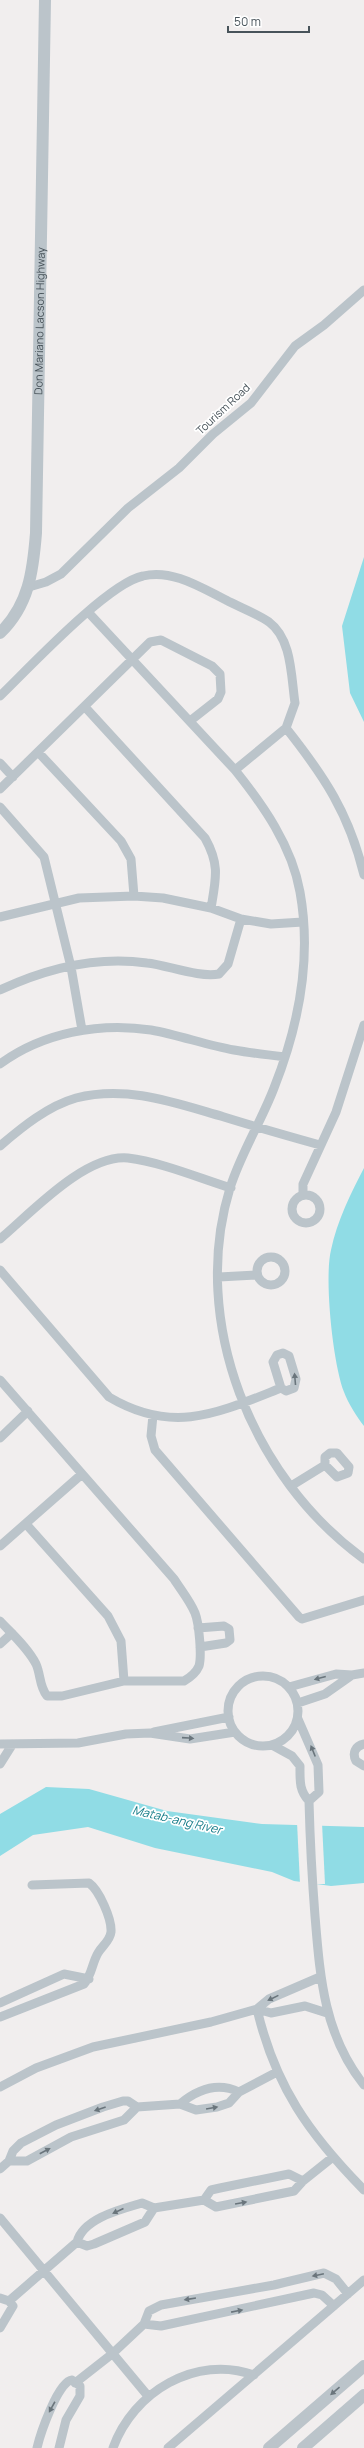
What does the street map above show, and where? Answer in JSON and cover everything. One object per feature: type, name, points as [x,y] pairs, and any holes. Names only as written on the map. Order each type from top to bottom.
[{"type":"street","name":"Don Mariano Lacson Highway","points":[[0,633],[20,609],[29,587],[36,533],[45,0]]},
{"type":"street","name":"Tourism Road","points":[[29,587],[46,582],[61,574],[128,508],[179,468],[213,434],[251,403],[295,346],[324,325],[364,290]]},
{"type":"street","points":[[0,696],[112,591],[129,581],[143,576],[159,575],[186,580],[268,621],[279,632],[285,643],[295,703],[286,728],[235,770]]},
{"type":"street","points":[[88,612],[235,770],[257,797],[270,818],[288,855],[300,890],[303,922],[301,998],[294,1031],[274,1089],[230,1188],[222,1224],[219,1277],[225,1345],[244,1403],[271,1458],[291,1486],[340,1540],[364,1559]]},
{"type":"street","points":[[0,789],[85,708],[150,642],[160,640],[212,666],[220,674],[222,692],[218,699],[190,721]]},
{"type":"street","points":[[85,708],[205,838],[214,855],[216,876],[211,908]]},
{"type":"street","points":[[286,728],[319,770],[338,801],[358,848],[364,874]]},
{"type":"street","points":[[38,752],[121,841],[131,859],[134,896]]},
{"type":"street","points":[[0,763],[13,776]]},
{"type":"street","points":[[0,808],[44,857],[71,967],[82,1030]]},
{"type":"street","points":[[0,917],[79,898],[134,896],[163,898],[211,908],[241,919],[272,924],[303,922]]},
{"type":"street","points":[[0,990],[43,972],[102,962],[146,962],[205,974],[219,974],[228,964],[241,919]]},
{"type":"street","points":[[303,1195],[303,1184],[336,1112],[364,1025]]},
{"type":"street","points":[[0,1064],[29,1047],[82,1030],[121,1027],[150,1030],[234,1050],[285,1057]]},
{"type":"street","points":[[0,1146],[27,1124],[53,1108],[75,1098],[108,1093],[157,1097],[320,1145]]},
{"type":"street","points":[[0,1239],[74,1177],[91,1165],[108,1160],[127,1158],[143,1161],[230,1188]]},
{"type":"street","points":[[0,1270],[109,1397],[127,1408],[153,1415],[181,1418],[200,1417],[217,1413],[282,1388]]},
{"type":"street","points":[[219,1277],[257,1276]]},
{"type":"street","points":[[0,1380],[174,1579],[195,1614],[200,1647],[199,1665],[193,1676],[184,1681],[124,1681],[62,1696],[47,1696],[41,1688],[36,1664],[12,1633],[0,1621]]},
{"type":"street","points":[[0,1438],[28,1411]]},
{"type":"street","points":[[153,1415],[151,1436],[155,1450],[298,1617],[302,1619],[364,1600]]},
{"type":"street","points":[[291,1486],[325,1465]]},
{"type":"street","points":[[0,1546],[82,1474]]},
{"type":"street","points":[[26,1524],[108,1616],[121,1641],[124,1681]]},
{"type":"street","points":[[198,1628],[224,1626],[229,1630],[230,1640],[226,1643],[200,1647]]},
{"type":"street","points":[[0,1644],[12,1633]]},
{"type":"street","points":[[289,1687],[336,1674],[352,1675],[364,1673]]},
{"type":"street","points":[[298,1703],[325,1694],[352,1675]]},
{"type":"street","points":[[298,1719],[288,1736],[272,1745],[258,1746],[245,1741],[235,1732],[229,1717],[229,1706],[232,1695],[239,1686],[248,1680],[259,1676],[270,1676],[281,1680],[289,1687],[298,1703],[298,1719],[318,1765],[319,1792],[309,1801]]},
{"type":"street","points":[[0,1744],[78,1743],[126,1734],[150,1733],[229,1717]]},
{"type":"street","points":[[150,1733],[190,1739],[235,1732]]},
{"type":"street","points":[[364,1744],[357,1747],[354,1754],[356,1761],[364,1766]]},
{"type":"street","points":[[0,1764],[12,1745]]},
{"type":"street","points":[[272,1745],[292,1756],[300,1766],[300,1786],[302,1793],[309,1801],[309,1822],[320,1977],[327,2013],[341,2050],[364,2085]]},
{"type":"street","points":[[0,2017],[84,1984],[89,1979],[98,1954],[109,1940],[111,1932],[100,1895],[89,1883],[32,1885]]},
{"type":"street","points":[[0,2003],[64,1974],[89,1979]]},
{"type":"street","points":[[0,2087],[36,2068],[93,2047],[211,2022],[257,2009],[269,1999],[320,1977]]},
{"type":"street","points":[[257,2009],[271,2013],[305,2006],[327,2013]]},
{"type":"street","points":[[257,2009],[277,2072],[291,2101],[333,2157],[364,2190]]},
{"type":"street","points":[[0,2169],[9,2161],[16,2147],[56,2125],[123,2101],[128,2101],[137,2107],[180,2104],[196,2110],[216,2107],[230,2103],[239,2092],[277,2072]]},
{"type":"street","points":[[180,2104],[197,2092],[222,2086],[239,2092]]},
{"type":"street","points":[[9,2161],[26,2161],[71,2137],[124,2120],[137,2107]]},
{"type":"street","points":[[0,2328],[13,2306],[4,2299],[44,2271],[77,2242],[81,2232],[102,2218],[142,2203],[154,2208],[204,2200],[216,2207],[282,2195],[294,2191],[303,2181],[333,2157]]},
{"type":"street","points":[[204,2200],[211,2190],[290,2174],[303,2181]]},
{"type":"street","points":[[77,2242],[87,2246],[94,2244],[145,2222],[154,2208]]},
{"type":"street","points":[[0,2218],[148,2396]]},
{"type":"street","points":[[75,2383],[112,2354],[144,2324],[149,2311],[161,2305],[274,2285],[324,2273],[336,2279],[348,2294]]},
{"type":"street","points":[[168,2448],[364,2280]]},
{"type":"street","points":[[144,2324],[161,2326],[314,2293],[322,2295],[334,2306]]},
{"type":"street","points":[[269,2448],[364,2366]]},
{"type":"street","points":[[113,2448],[125,2424],[148,2396],[164,2386],[197,2371],[228,2369],[254,2375]]},
{"type":"street","points":[[37,2448],[48,2413],[65,2383],[72,2380],[80,2386],[81,2392],[66,2420],[59,2448]]},
{"type":"street","points":[[303,2448],[364,2395]]},
{"type":"water","points":[[364,557],[364,722],[350,693],[342,626]]},
{"type":"water","points":[[364,1168],[364,1426],[344,1392],[336,1362],[329,1300],[329,1263],[337,1228],[349,1197]]},
{"type":"water","name":"Matab-ang River","points":[[46,1787],[89,1789],[167,1811],[262,1824],[364,1827],[364,1883],[331,1886],[294,1881],[272,1872],[155,1848],[88,1827],[33,1835],[0,1856],[0,1814]]},
{"type":"pier","points":[[297,1822],[322,1823],[325,1884],[300,1884]]}]
